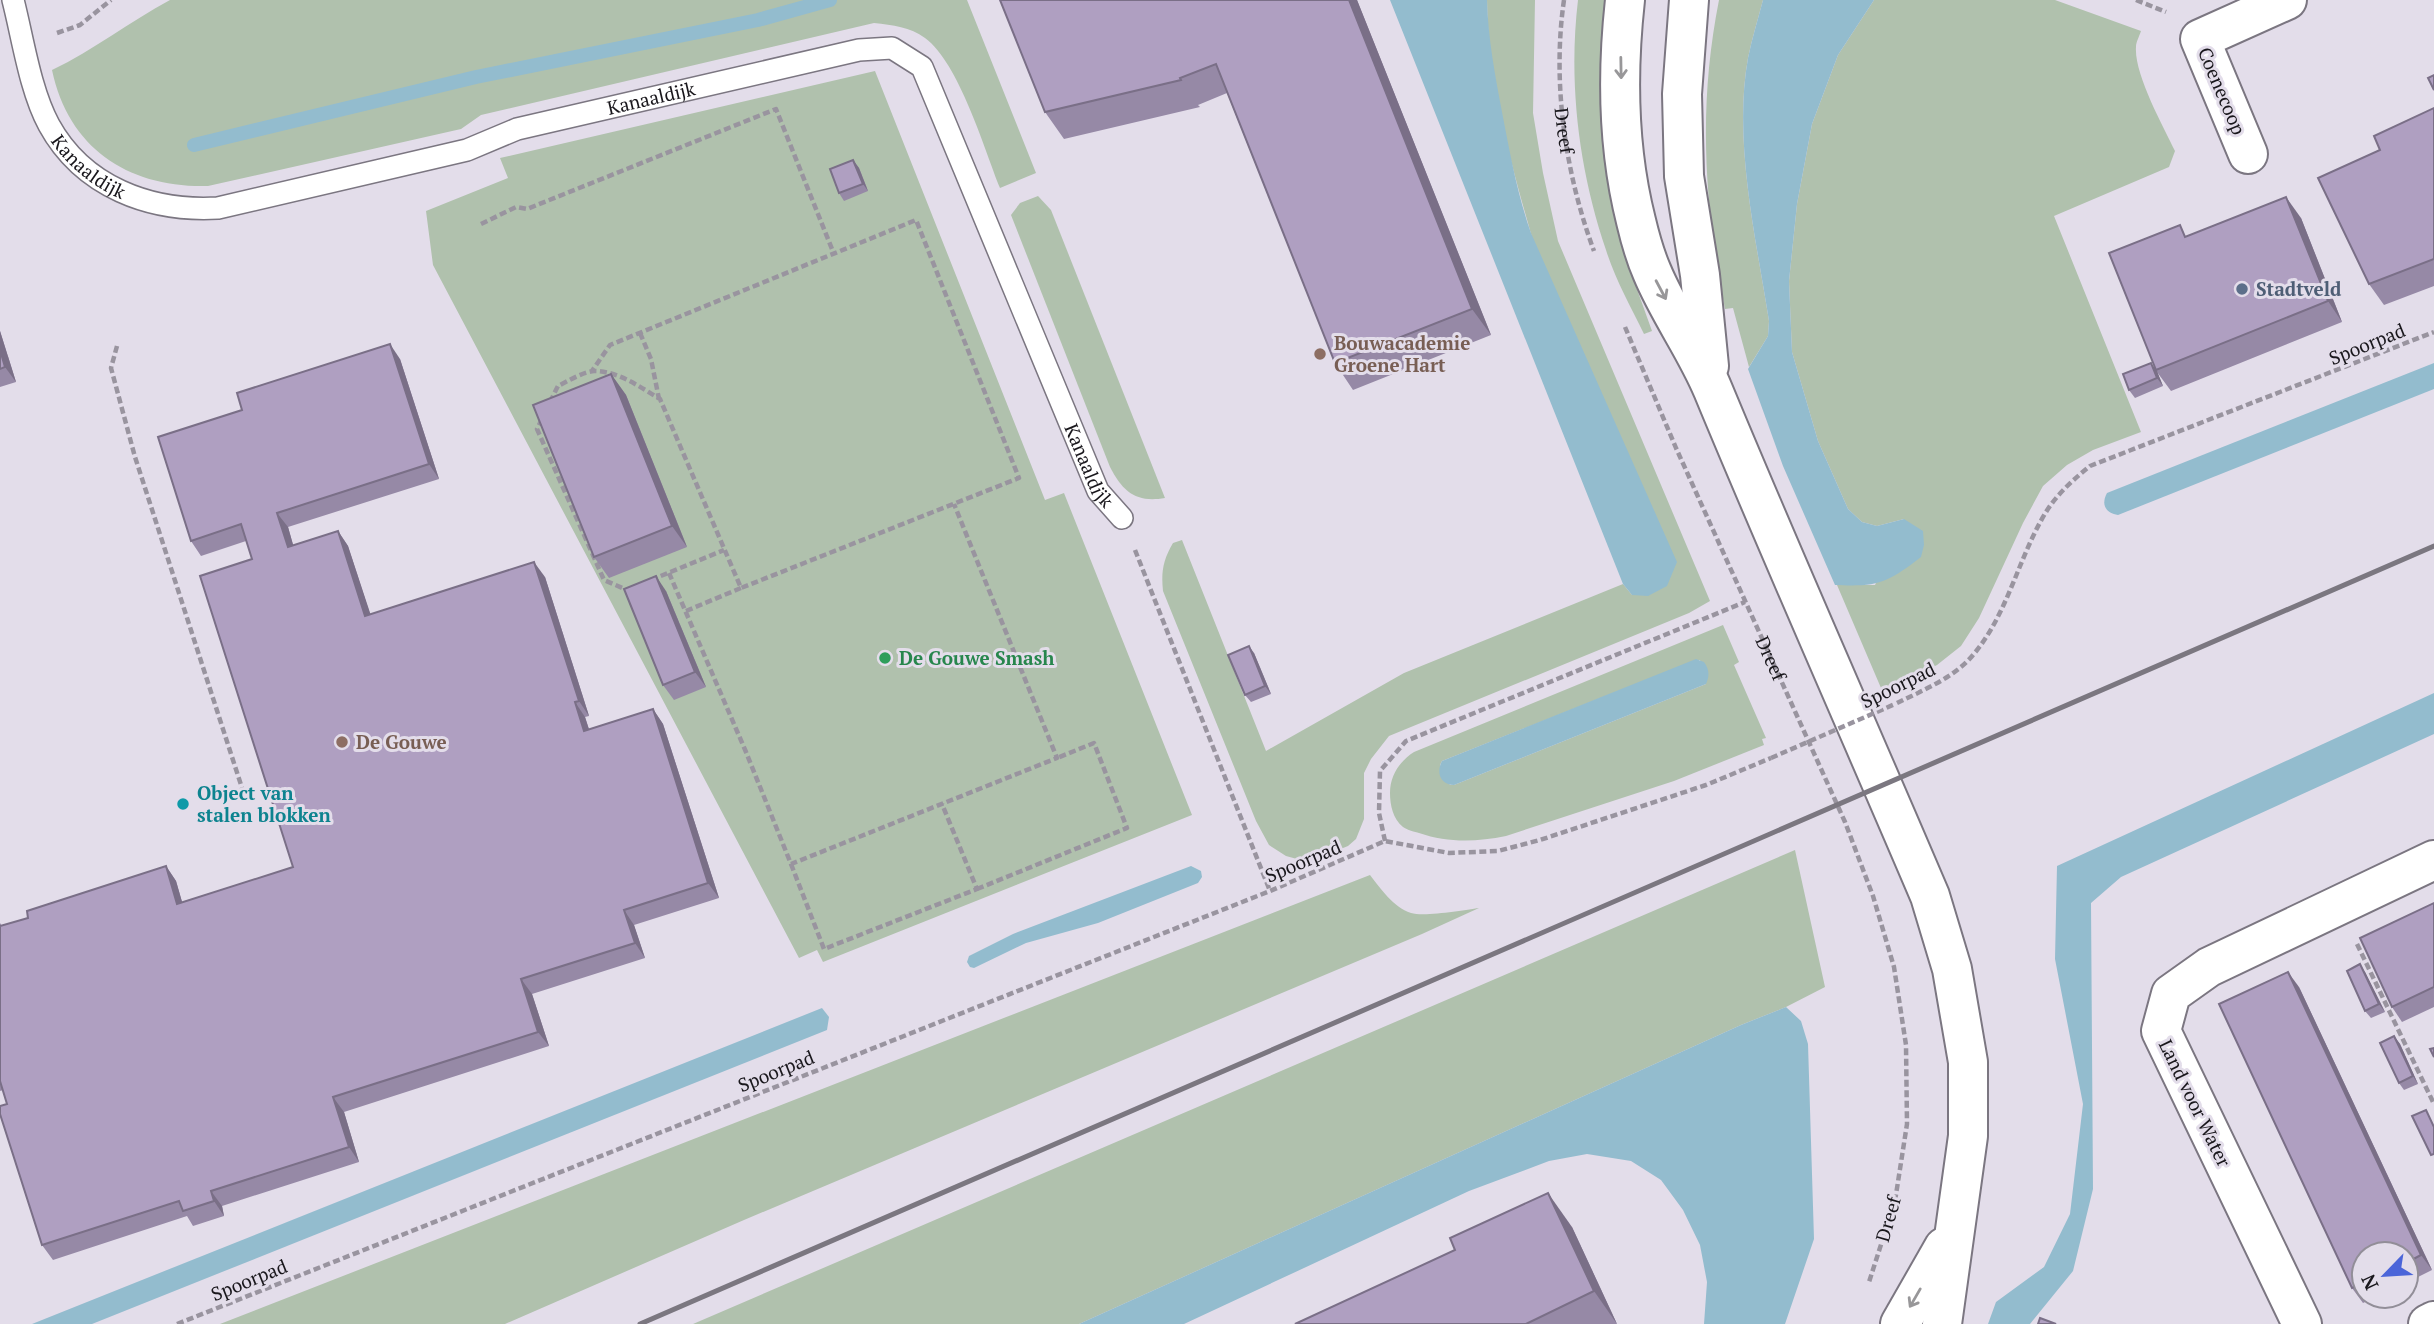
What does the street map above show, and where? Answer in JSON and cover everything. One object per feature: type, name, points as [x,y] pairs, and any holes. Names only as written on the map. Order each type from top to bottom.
[{"type":"main road","points":[[1625,0],[1620,40],[1627,174],[1636,221],[1652,272],[1711,386],[1930,896],[1952,969],[1968,1062],[1968,1136],[1942,1324]]},
{"type":"main road","points":[[1689,0],[1682,94],[1684,176],[1700,275],[1711,386]]},
{"type":"main road","name":"Coenecoop","points":[[2248,154],[2200,39],[2287,0]]},
{"type":"main road","name":"Land voor Water","points":[[2302,1324],[2161,1031],[2171,994],[2209,967],[2434,860]]},
{"type":"main road","points":[[1900,1324],[1954,1230]]},
{"type":"main road","points":[[2428,1324],[2434,1321]]},
{"type":"lane","name":"Kanaaldijk","points":[[13,0],[37,92],[49,124],[69,153],[86,171],[107,186],[133,197],[189,209],[218,208],[467,150],[517,129],[859,51],[892,48],[922,67],[1098,491],[1122,518]]},
{"type":"path","name":"Dreef","points":[[1564,0],[1561,50],[1564,131],[1580,209],[1598,260]]},
{"type":"path","points":[[2163,10],[2168,0]]},
{"type":"path","points":[[481,224],[516,207],[527,209],[776,108],[834,254]]},
{"type":"path","points":[[637,586],[626,590],[604,580],[537,429],[558,386],[592,371],[610,345],[916,220],[1019,478],[686,611]]},
{"type":"path","name":"Dreef","points":[[1622,320],[1676,448],[1845,822],[1873,896],[1894,967],[1906,1045],[1907,1124],[1895,1201],[1867,1287]]},
{"type":"path","name":"Spoorpad","points":[[177,1324],[1269,891],[1385,841],[1449,853],[1498,851],[1540,840],[1706,785],[1895,704],[1943,680],[1972,657],[1989,632],[2046,512],[2073,479],[2090,466],[2434,332]]},
{"type":"path","points":[[639,333],[651,359],[660,399],[741,588]]},
{"type":"path","points":[[117,346],[111,368],[135,457],[243,790]]},
{"type":"path","points":[[592,371],[614,374],[660,399]]},
{"type":"path","points":[[954,504],[1057,758]]},
{"type":"path","points":[[1122,518],[1269,891]]},
{"type":"path","points":[[648,582],[724,550]]},
{"type":"path","points":[[669,573],[824,949],[1127,828],[1094,743],[791,864]]},
{"type":"path","points":[[1385,841],[1379,813],[1380,771],[1406,741],[1745,602]]},
{"type":"path","points":[[942,804],[977,888]]},
{"type":"path","points":[[2338,905],[2434,1104]]},
{"type":"path","points":[[2427,1089],[2434,1086]]},
{"type":"green space","points":[[170,0],[967,0],[1036,173],[1000,188],[969,107],[949,66],[937,50],[913,31],[874,23],[481,115],[461,129],[208,186],[153,180],[107,159],[88,142],[60,98],[52,70]]},
{"type":"green space","points":[[1487,0],[1535,0],[1533,113],[1558,241],[1710,601],[1689,613],[1389,736],[1364,773],[1364,819],[1356,839],[1348,846],[1308,862],[1286,856],[1269,845],[1256,821],[1163,591],[1164,566],[1173,543],[1182,540],[1266,751],[1404,673],[1623,584],[1632,595],[1506,140],[1493,70]]},
{"type":"green space","points":[[1578,0],[1606,0],[1602,60],[1615,211],[1625,256],[1652,331],[1644,334],[1610,261],[1589,189],[1575,95]]},
{"type":"green space","points":[[1719,0],[1763,0],[1748,58],[1743,122],[1748,190],[1769,321],[1768,336],[1749,367],[1733,308],[1725,309],[1708,193],[1708,78]]},
{"type":"green space","points":[[1874,0],[2055,0],[2141,31],[2136,47],[2140,71],[2150,100],[2175,151],[2169,167],[2054,216],[2141,432],[2093,450],[2067,465],[2043,486],[1979,618],[1961,646],[1937,665],[1888,690],[1887,685],[1881,688],[1837,585],[1875,585],[1904,519],[1877,526],[1862,522],[1848,509],[1818,441],[1792,352],[1789,281],[1797,204],[1812,124],[1838,55]]},
{"type":"green space","name":"De Gouwe Smash","points":[[875,71],[1045,500],[1064,493],[1192,815],[823,962],[817,950],[799,958],[433,265],[426,211],[508,178],[500,158]]},
{"type":"green space","points":[[1038,196],[1051,210],[1165,498],[1146,499],[1132,494],[1120,483],[1110,467],[1011,215],[1020,203]]},
{"type":"green space","points":[[1723,625],[1739,662],[1734,665],[1766,738],[1762,739],[1764,745],[1674,781],[1506,836],[1473,840],[1430,836],[1407,829],[1397,820],[1391,802],[1392,780],[1400,764],[1414,752]],"holes":[[[1700,660],[1706,684],[1454,785],[1450,785],[1440,765],[1442,761]]]},
{"type":"green space","points":[[1795,850],[1825,987],[1786,1007],[1079,1324],[693,1324]]},
{"type":"green space","points":[[1370,875],[1393,902],[1411,913],[1435,914],[1479,908],[505,1324],[220,1324]]},
{"type":"water","points":[[1390,0],[1487,0],[1494,70],[1518,188],[1531,233],[1677,562],[1667,586],[1648,596],[1632,595],[1623,584]]},
{"type":"water","points":[[1763,0],[1874,0],[1838,55],[1812,124],[1797,204],[1789,281],[1792,352],[1818,441],[1848,509],[1862,522],[1877,526],[1904,519],[1923,531],[1921,557],[1899,573],[1873,584],[1835,585],[1783,466],[1748,369],[1768,336],[1769,321],[1748,190],[1743,122],[1748,58]]},
{"type":"water","points":[[2434,363],[2434,389],[2118,515],[2105,507],[2107,493]]},
{"type":"water","points":[[1696,659],[1704,662],[1707,667],[1706,684],[1454,785],[1445,783],[1440,777],[1442,761]]},
{"type":"water","points":[[2434,693],[2434,734],[2121,877],[2091,903],[2093,1189],[2073,1271],[2030,1324],[1988,1324],[1996,1302],[2044,1267],[2070,1214],[2083,1104],[2055,959],[2057,866]]},
{"type":"water","points":[[1191,866],[1201,871],[1202,877],[1198,883],[1098,923],[1026,943],[974,968],[967,962],[969,956],[1013,934]]},
{"type":"water","points":[[1786,1007],[1801,1021],[1808,1044],[1814,1239],[1785,1324],[1704,1324],[1707,1282],[1700,1245],[1683,1210],[1661,1180],[1631,1161],[1587,1154],[1549,1161],[1469,1191],[1184,1324],[1079,1324],[1741,1025]]},
{"type":"water","points":[[822,1008],[829,1017],[827,1030],[92,1324],[32,1324]]},
{"type":"building","points":[[1000,0],[1349,0],[1472,309],[1335,363],[1216,64],[1180,78],[1181,80],[1045,112]]},
{"type":"building","points":[[2434,75],[2434,90],[2428,78]]},
{"type":"building","points":[[2434,108],[2434,259],[2369,284],[2318,178],[2380,150],[2374,136]]},
{"type":"building","points":[[853,160],[863,184],[839,193],[830,169]]},
{"type":"building","points":[[2286,197],[2328,301],[2156,370],[2109,253],[2180,225],[2185,237]]},
{"type":"building","points":[[390,344],[429,464],[277,513],[288,547],[338,531],[365,616],[534,562],[579,701],[575,702],[584,731],[653,709],[708,883],[624,910],[635,943],[521,979],[538,1032],[333,1097],[349,1147],[211,1191],[214,1201],[183,1211],[179,1201],[42,1245],[0,1114],[0,1106],[7,1104],[0,1081],[0,926],[28,918],[27,911],[166,866],[177,904],[293,867],[200,576],[252,559],[241,524],[191,541],[158,437],[242,410],[237,393]]},
{"type":"building","points":[[0,350],[5,367],[0,369]]},
{"type":"building","points":[[2151,363],[2157,378],[2129,390],[2123,374]]},
{"type":"building","points":[[611,374],[672,526],[594,557],[533,405]]},
{"type":"building","points":[[656,576],[695,672],[663,685],[624,589]]},
{"type":"building","points":[[1249,646],[1265,686],[1245,695],[1228,655]]},
{"type":"building","points":[[2434,903],[2434,987],[2392,1007],[2360,938]]},
{"type":"building","points":[[2360,964],[2379,1004],[2365,1011],[2347,971]]},
{"type":"building","points":[[2288,972],[2414,1240],[2350,1240],[2350,1284],[2219,1004]]},
{"type":"building","points":[[2394,1036],[2413,1076],[2399,1083],[2380,1043]]},
{"type":"building","points":[[2426,1110],[2434,1127],[2434,1154],[2431,1155],[2412,1116]]},
{"type":"building","points":[[1548,1193],[1594,1291],[1526,1324],[1295,1324],[1455,1250],[1450,1238]]},
{"type":"building","points":[[2040,1318],[2056,1324],[2038,1324]]},
{"type":"waterway","points":[[194,145],[476,77],[758,20],[830,0]]},
{"type":"railway","points":[[640,1324],[2434,546]]},
{"type":"place","name":"Stadtveld","points":[[2242,289]]},
{"type":"place","name":"Bouwacademie Groene Hart","points":[[1320,354]]},
{"type":"place","name":"De Gouwe Smash","points":[[885,658]]},
{"type":"place","name":"De Gouwe","points":[[342,742]]},
{"type":"place","name":"Object van stalen blokken","points":[[183,804]]}]
